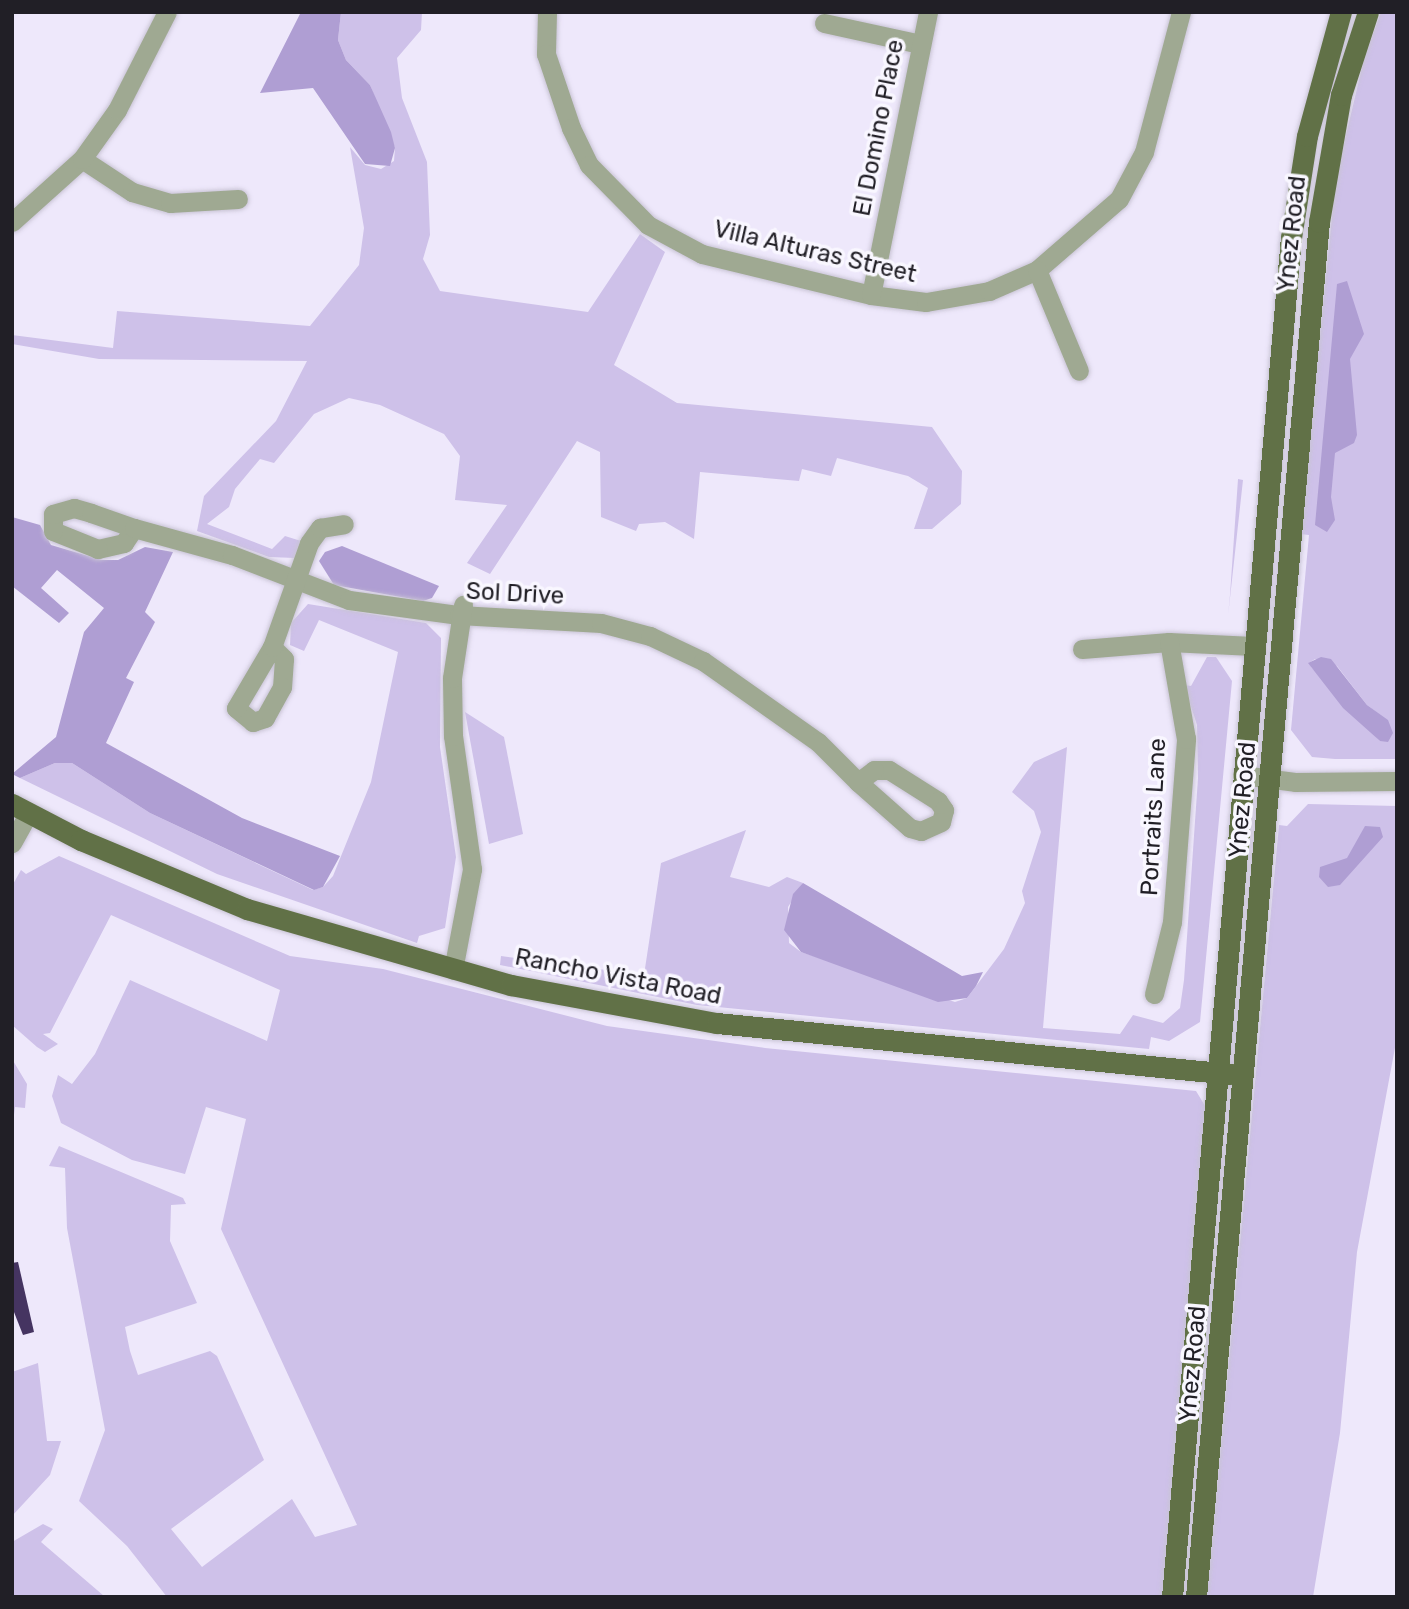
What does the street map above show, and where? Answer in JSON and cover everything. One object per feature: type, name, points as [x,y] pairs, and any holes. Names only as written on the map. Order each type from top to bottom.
[{"type":"main road","name":"Ynez Road","points":[[1172,1597],[1219,1073],[1253,646],[1291,238],[1307,136],[1341,12]]},
{"type":"main road","name":"Ynez Road","points":[[1196,1597],[1327,156],[1368,12]]},
{"type":"main road","name":"Rancho Vista Road","points":[[20,809],[247,909],[453,970],[716,1023],[1244,1075]]},
{"type":"street","points":[[12,222],[82,159],[117,110],[167,12]]},
{"type":"street","name":"Villa Alturas Street","points":[[547,12],[547,54],[571,128],[589,165],[648,225],[702,254],[871,295],[926,302],[989,291],[1037,270],[1119,199],[1144,152],[1181,12]]},
{"type":"street","name":"El Domino Place","points":[[871,295],[928,12]]},
{"type":"street","points":[[824,23],[920,44]]},
{"type":"street","points":[[82,159],[132,192],[170,203],[238,199]]},
{"type":"street","points":[[1037,270],[1079,371]]},
{"type":"street","points":[[272,647],[309,543],[320,528],[344,524]]},
{"type":"street","name":"Sol Drive","points":[[134,528],[232,555],[296,583],[349,600],[601,623],[650,636],[713,668],[818,742],[858,782]]},
{"type":"street","points":[[453,970],[472,869],[453,736],[462,609]]},
{"type":"street","points":[[1082,649],[1169,642],[1253,646]]},
{"type":"street","name":"Portraits Lane","points":[[1154,994],[1172,922],[1186,739],[1169,642]]},
{"type":"street","points":[[1242,775],[1397,781]]},
{"type":"street","points":[[12,844],[20,809]]},
{"type":"shaded area","points":[[301,12],[341,12],[338,40],[346,60],[370,85],[391,132],[395,148],[390,166],[365,164],[313,88],[260,93]]},
{"type":"shaded area","points":[[341,12],[422,12],[421,30],[397,58],[402,98],[427,162],[430,235],[423,259],[440,291],[588,312],[640,234],[665,252],[614,365],[677,403],[932,427],[962,471],[961,504],[932,529],[914,529],[928,488],[908,476],[837,458],[831,476],[802,469],[799,481],[700,472],[694,539],[665,522],[639,524],[636,531],[601,517],[600,452],[577,441],[490,574],[467,563],[507,505],[455,500],[460,456],[444,434],[380,405],[349,398],[314,414],[274,463],[260,459],[235,489],[229,507],[207,524],[272,549],[285,536],[301,541],[295,558],[269,557],[197,531],[204,496],[276,421],[307,361],[99,359],[12,344],[12,335],[113,348],[117,311],[310,326],[359,265],[364,228],[350,147],[365,165],[381,169],[394,161],[395,148],[370,85],[346,60],[338,40]]},
{"type":"shaded area","points":[[1381,12],[1397,12],[1397,759],[1312,757],[1291,730],[1309,535],[1300,534],[1336,177],[1364,59]],"holes":[[[1315,659],[1337,666],[1367,705],[1388,721],[1380,741],[1309,663]]]},
{"type":"shaded area","points":[[1347,281],[1364,334],[1350,359],[1357,435],[1354,443],[1335,453],[1331,497],[1335,520],[1327,532],[1315,525],[1337,284]]},
{"type":"shaded area","points":[[1238,479],[1243,480],[1228,616],[1230,595]]},
{"type":"shaded area","points":[[12,517],[40,525],[51,545],[102,560],[118,560],[145,547],[173,552],[145,612],[155,622],[126,678],[134,682],[106,743],[242,818],[340,856],[323,887],[314,890],[150,813],[72,763],[55,763],[20,778],[12,774],[56,737],[84,632],[104,608],[57,570],[41,588],[69,613],[59,623],[12,586]]},
{"type":"shaded area","points":[[342,546],[439,586],[432,598],[423,601],[334,585],[319,561],[325,552]]},
{"type":"shaded area","points":[[308,604],[426,623],[441,638],[440,747],[456,857],[445,928],[419,936],[417,943],[217,874],[20,778],[55,763],[72,763],[150,813],[313,890],[323,887],[333,876],[371,782],[398,652],[319,620],[304,651],[290,645],[291,623]]},
{"type":"shaded area","points":[[1207,657],[1216,657],[1232,681],[1200,1022],[1169,1041],[1151,1037],[1149,1049],[697,1005],[500,965],[501,956],[644,975],[661,863],[746,830],[730,877],[769,887],[787,877],[803,883],[788,907],[789,943],[801,952],[955,1002],[967,998],[1004,949],[1025,903],[1022,891],[1041,832],[1034,811],[1012,792],[1034,762],[1067,747],[1043,1028],[1120,1034],[1133,1015],[1163,1023],[1180,1008],[1184,980],[1198,778],[1197,725],[1184,685],[1191,686]]},
{"type":"shaded area","points":[[1321,657],[1331,659],[1367,705],[1388,720],[1393,733],[1388,742],[1380,741],[1343,708],[1308,663]]},
{"type":"shaded area","points":[[465,712],[504,737],[523,834],[489,844]]},
{"type":"shaded area","points":[[1308,804],[1397,806],[1397,1037],[1357,1252],[1340,1433],[1313,1597],[1207,1597],[1279,825],[1287,826]]},
{"type":"shaded area","points":[[1365,826],[1380,827],[1383,837],[1340,885],[1328,887],[1319,877],[1320,867],[1347,858]]},
{"type":"shaded area","points":[[59,856],[290,956],[383,969],[607,1026],[765,1048],[1196,1091],[1207,1109],[1164,1597],[167,1597],[127,1546],[79,1501],[105,1430],[67,1228],[65,1168],[49,1166],[59,1146],[183,1198],[186,1204],[171,1205],[170,1241],[197,1303],[125,1327],[130,1351],[138,1375],[210,1351],[217,1356],[264,1460],[171,1529],[202,1567],[292,1499],[315,1537],[357,1525],[221,1229],[246,1119],[206,1107],[185,1174],[132,1160],[61,1123],[52,1096],[58,1075],[72,1084],[95,1054],[130,980],[267,1041],[280,990],[111,915],[50,1033],[43,1034],[58,1044],[45,1052],[12,1025],[12,886],[21,870],[26,874]]},
{"type":"shaded area","points":[[803,883],[962,976],[983,972],[976,986],[967,998],[938,1002],[801,952],[784,930],[793,894]]},
{"type":"shaded area","points":[[12,1059],[27,1084],[25,1108],[15,1107],[12,1131]]},
{"type":"shaded area","points":[[38,1363],[47,1441],[61,1441],[50,1475],[12,1516],[12,1372]]},
{"type":"shaded area","points":[[43,1524],[53,1529],[41,1542],[104,1596],[12,1597],[12,1542]]},
{"type":"building","points":[[18,1262],[34,1332],[23,1335],[12,1307],[12,1263]]}]
